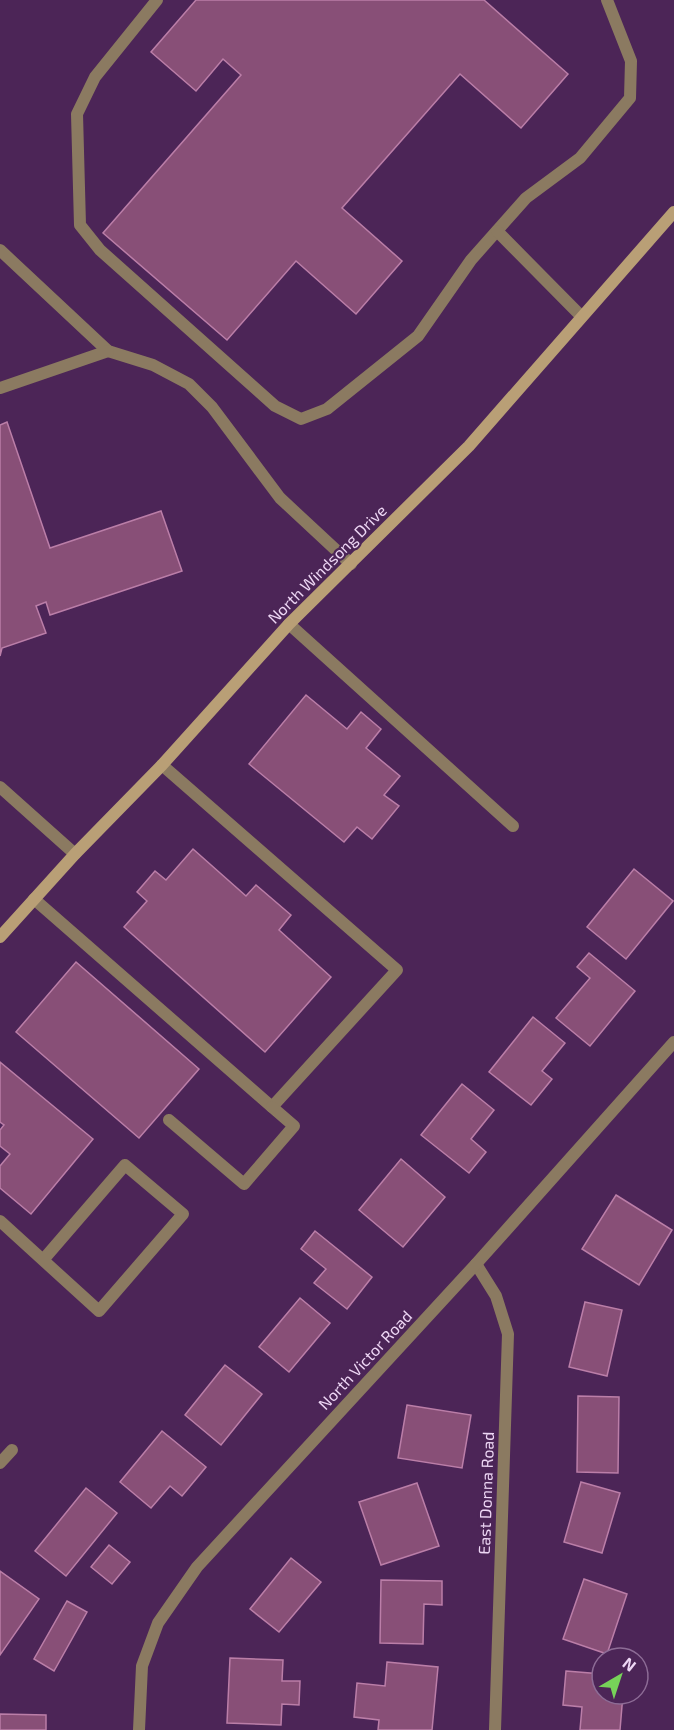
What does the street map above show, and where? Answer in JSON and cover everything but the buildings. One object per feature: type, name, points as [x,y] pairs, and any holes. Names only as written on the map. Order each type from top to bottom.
[{"type":"street","points":[[157,0],[95,76],[77,114],[80,225],[100,250],[275,406],[301,418],[327,409],[418,336],[471,260],[526,198],[580,158],[630,98],[631,61],[607,0]]},
{"type":"street","name":"North Windsong Drive","points":[[0,937],[75,854],[162,765],[288,624],[469,446],[674,212]]},
{"type":"street","points":[[497,231],[581,316]]},
{"type":"street","points":[[0,250],[108,351],[153,364],[189,384],[213,407],[280,498],[351,564]]},
{"type":"street","points":[[0,388],[108,351]]},
{"type":"street","points":[[288,624],[513,826]]},
{"type":"street","points":[[162,765],[397,970],[272,1107]]},
{"type":"street","points":[[0,787],[75,854]]},
{"type":"street","points":[[34,899],[294,1126],[244,1184],[169,1120]]},
{"type":"street","name":"North Victor Road","points":[[139,1730],[142,1666],[158,1623],[197,1567],[476,1264],[674,1042]]},
{"type":"street","points":[[0,1221],[99,1311],[183,1214],[125,1165],[43,1260]]},
{"type":"street","name":"East Donna Road","points":[[476,1264],[496,1296],[507,1334],[495,1730]]},
{"type":"street","points":[[0,1463],[12,1450]]}]
